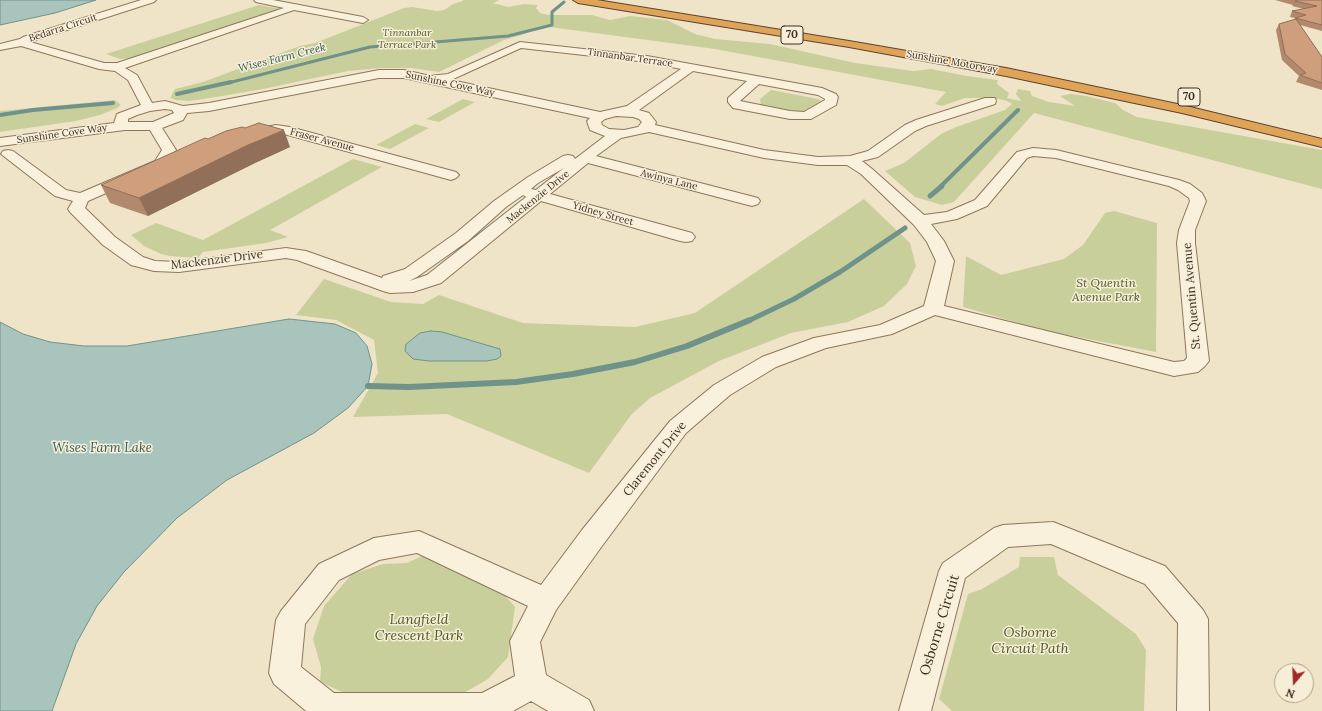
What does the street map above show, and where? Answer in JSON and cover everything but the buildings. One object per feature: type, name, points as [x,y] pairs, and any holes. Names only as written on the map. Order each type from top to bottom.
[{"type":"highway","name":"Sunshine Motorway","points":[[578,0],[849,44],[1006,72],[1182,109],[1322,143]]},
{"type":"highway","name":"70","points":[[636,0],[881,38]]},
{"type":"street","name":"Bedarra Circuit","points":[[151,0],[33,37],[24,42],[25,44],[102,67],[118,67],[290,9],[289,6]]},
{"type":"street","points":[[259,0],[363,20]]},
{"type":"street","points":[[0,47],[24,42]]},
{"type":"street","name":"Tinnanbar Terrace","points":[[432,79],[451,77],[520,44],[647,59],[691,67],[822,92],[832,97],[831,102],[806,116],[782,114],[738,105],[734,102],[734,98],[756,80]]},
{"type":"street","points":[[118,67],[121,71],[133,78],[148,107]]},
{"type":"street","points":[[599,123],[632,109],[691,67]]},
{"type":"street","points":[[617,134],[634,133],[645,122],[650,108],[704,70]]},
{"type":"street","name":"Sunshine Cove Way","points":[[181,110],[209,107],[379,74],[404,74],[432,79],[599,123],[617,134]]},
{"type":"street","points":[[622,112],[634,113],[645,122],[764,154],[818,161],[850,160],[873,154],[910,128],[990,101]]},
{"type":"street","points":[[165,105],[176,107],[181,110],[181,113],[178,117],[154,126],[136,127],[123,123],[128,114],[148,107],[165,105]]},
{"type":"street","name":"Sunshine Cove Way","points":[[0,138],[123,123]]},
{"type":"street","name":"Sunshine Cove Way","points":[[4,148],[123,123]]},
{"type":"street","name":"Mackenzie Drive","points":[[371,281],[395,280],[411,273],[462,237],[500,204],[533,180],[569,158],[599,123]]},
{"type":"street","points":[[4,148],[61,193],[82,198],[160,164],[176,149],[154,126]]},
{"type":"street","name":"Fraser Avenue","points":[[246,135],[276,129],[285,130],[451,175]]},
{"type":"street","name":"Mackenzie Drive","points":[[82,198],[76,209],[110,241],[137,261],[154,266],[179,266],[286,253],[300,255],[390,287],[413,286],[434,279],[617,134]]},
{"type":"street","name":"St. Quentin Avenue","points":[[920,221],[951,216],[976,206],[1022,155],[1034,152],[1056,154],[1174,183],[1184,187],[1196,196],[1198,201],[1187,230],[1186,243],[1198,354],[1198,361],[1190,367],[1174,369],[933,309]]},
{"type":"street","name":"Awinya Lane","points":[[586,158],[752,201]]},
{"type":"street","points":[[850,160],[866,171],[920,221],[935,241],[945,261],[933,309]]},
{"type":"street","name":"Yidney Street","points":[[520,190],[686,237]]},
{"type":"street","name":"Claremont Drive","points":[[532,684],[525,641],[546,601],[596,532],[678,428],[722,390],[769,362],[821,343],[885,330],[933,309]]},
{"type":"street","name":"Osborne Circuit","points":[[915,711],[953,571],[1003,536],[1053,533],[1155,575],[1193,618],[1193,711]]},
{"type":"street","points":[[546,601],[419,542],[374,549],[329,572],[291,620],[285,673],[328,709],[484,709],[532,684],[578,711]]},
{"type":"green space","name":"Tinnanbar Terrace Park","points":[[463,0],[500,0],[493,3],[508,7],[524,4],[538,5],[536,8],[540,13],[548,15],[592,15],[610,20],[630,16],[667,20],[695,34],[715,39],[770,44],[855,63],[913,71],[931,69],[998,80],[997,84],[1009,93],[1007,98],[1021,101],[1016,94],[1018,89],[1030,91],[1032,96],[1049,102],[1075,106],[1060,96],[1071,94],[1086,96],[1115,103],[1123,110],[1137,117],[1322,150],[1322,189],[1034,113],[954,202],[942,205],[915,197],[885,171],[904,163],[941,134],[956,127],[1005,110],[1012,104],[1007,101],[994,98],[965,98],[942,106],[935,104],[946,92],[715,49],[542,26],[522,35],[504,40],[439,72],[411,68],[380,68],[348,71],[263,89],[216,97],[189,101],[170,98],[175,89],[203,82],[300,46],[315,43],[404,8],[412,7],[437,11],[444,10]]},
{"type":"green space","points":[[259,5],[282,9],[133,58],[120,59],[106,54]]},
{"type":"green space","points":[[771,90],[818,99],[824,102],[803,113],[792,113],[761,106],[760,99]]},
{"type":"green space","points":[[463,99],[475,102],[439,122],[426,119]]},
{"type":"green space","points":[[115,100],[121,105],[100,115],[76,121],[0,132],[0,111]]},
{"type":"green space","points":[[415,124],[429,128],[390,149],[376,145]]},
{"type":"green space","points":[[353,159],[382,167],[270,230],[288,237],[266,243],[203,252],[198,258],[161,254],[144,246],[131,235],[156,223],[203,240]]},
{"type":"green space","points":[[864,199],[910,243],[916,266],[907,284],[884,306],[848,322],[791,333],[719,361],[650,398],[631,415],[589,473],[447,414],[353,417],[378,373],[374,340],[336,320],[296,315],[324,279],[391,302],[423,304],[439,295],[523,323],[635,327],[695,313]]},
{"type":"green space","name":"St Quentin Avenue Park","points":[[1114,211],[1157,223],[1156,352],[1046,331],[963,307],[966,256],[1001,275],[1064,259],[1083,245],[1105,213]]},
{"type":"green space","name":"Langfield Crescent Park","points":[[422,556],[502,592],[515,607],[508,657],[488,679],[462,694],[349,695],[320,682],[321,667],[313,639],[324,606],[352,574],[383,564],[407,563]]},
{"type":"green space","name":"Osborne Circuit Path","points":[[1020,557],[1054,557],[1058,575],[1136,634],[1146,650],[1144,711],[952,711],[939,699],[968,594],[982,589],[1019,567]]},
{"type":"water","points":[[0,0],[96,0],[55,13],[0,25]]},
{"type":"water","name":"Wises Farm Lake","points":[[289,319],[335,324],[356,333],[367,346],[372,364],[368,386],[348,408],[314,433],[227,480],[177,518],[124,572],[97,606],[76,644],[52,711],[0,711],[0,322],[23,334],[50,342],[84,346],[127,346]]},
{"type":"water","points":[[431,331],[442,332],[500,349],[501,356],[497,359],[487,361],[429,361],[413,359],[405,351],[406,344],[420,333]]},
{"type":"waterway","name":"Wises Farm Creek","points":[[411,44],[508,36],[552,25],[552,12],[564,2]]},
{"type":"waterway","name":"Wises Farm Creek","points":[[228,83],[370,47],[393,45]]},
{"type":"waterway","name":"Wises Farm Creek","points":[[177,94],[231,82]]},
{"type":"waterway","name":"Wises Farm Creek","points":[[0,115],[33,110],[113,103]]},
{"type":"waterway","points":[[940,187],[1018,110]]},
{"type":"waterway","points":[[930,196],[942,186]]},
{"type":"waterway","points":[[748,321],[794,299],[840,272],[905,228]]},
{"type":"waterway","points":[[368,386],[409,387],[516,382],[573,374],[635,362],[687,346],[750,320]]}]
